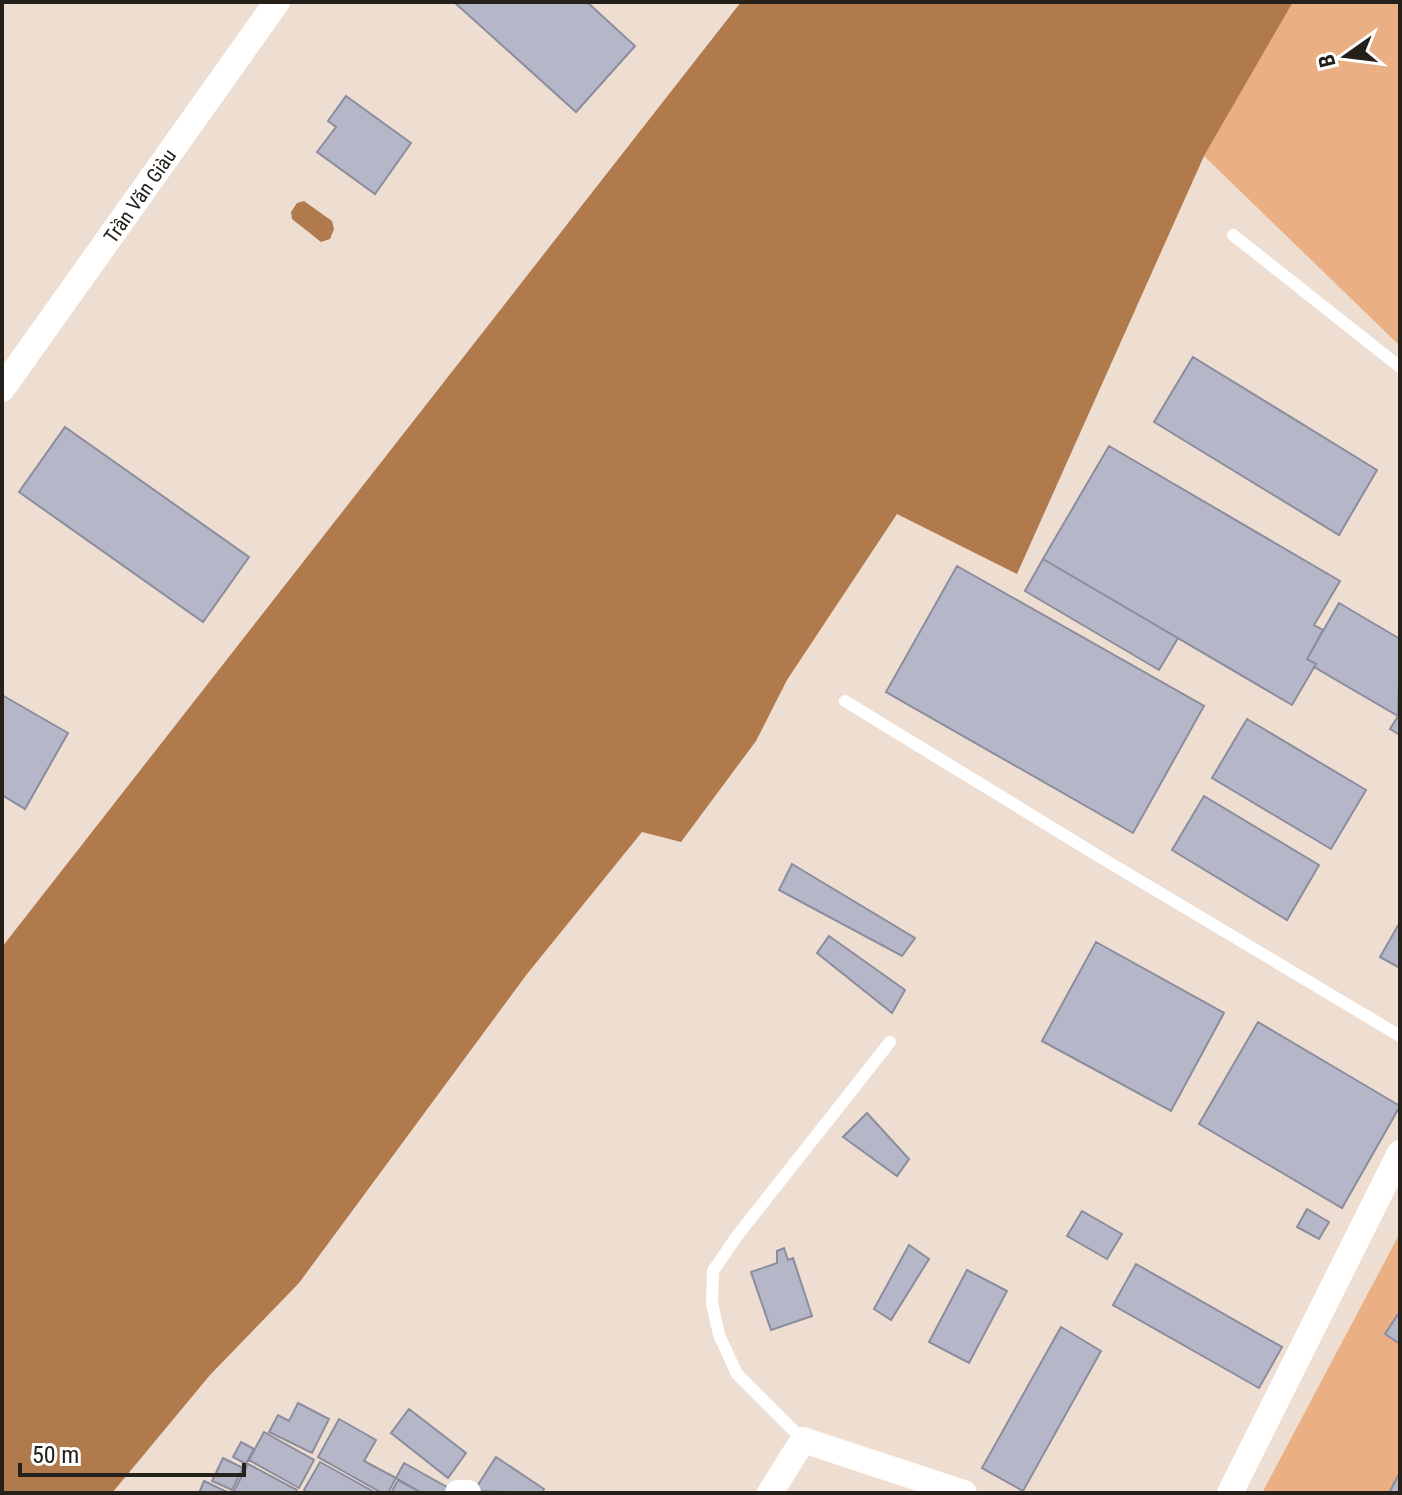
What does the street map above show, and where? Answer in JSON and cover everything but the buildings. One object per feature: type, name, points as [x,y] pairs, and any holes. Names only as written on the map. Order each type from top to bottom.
[{"type":"street","name":"Trần Văn Giàu","points":[[2,389],[277,2]]},
{"type":"street","points":[[1230,1493],[1400,1153]]},
{"type":"street","points":[[770,1493],[803,1440],[964,1493]]},
{"type":"street","points":[[458,1493],[468,1493]]},
{"type":"lane","points":[[1233,235],[1400,367]]},
{"type":"lane","points":[[845,701],[1400,1036]]},
{"type":"lane","points":[[803,1440],[737,1374],[719,1335],[712,1303],[713,1271],[737,1236],[890,1042]]},
{"type":"shaded area","points":[[741,2],[1293,2],[1204,156],[1017,574],[897,514],[787,680],[756,741],[681,842],[642,832],[527,974],[299,1283],[210,1375],[112,1493],[2,1493],[2,947]]},
{"type":"shaded area","points":[[1293,2],[1400,2],[1400,346],[1204,156]]},
{"type":"shaded area","points":[[304,201],[332,221],[334,229],[330,239],[321,242],[292,219],[291,212],[297,203]]},
{"type":"shaded area","points":[[1400,1233],[1400,1493],[1262,1493]]}]
